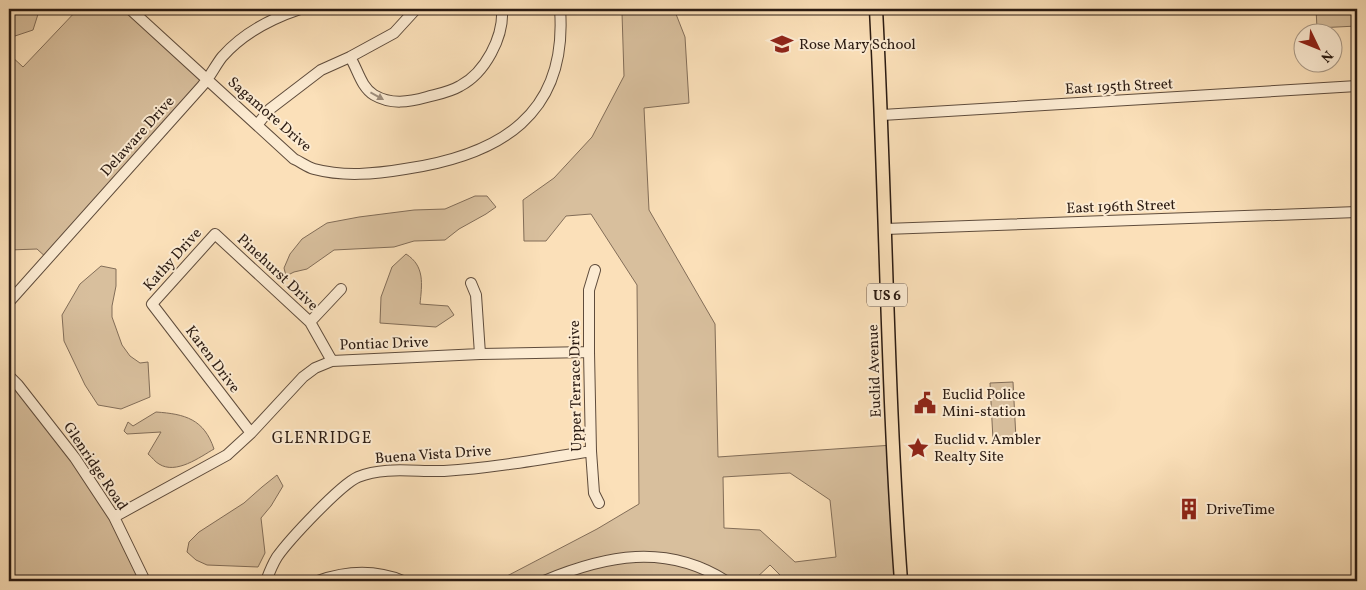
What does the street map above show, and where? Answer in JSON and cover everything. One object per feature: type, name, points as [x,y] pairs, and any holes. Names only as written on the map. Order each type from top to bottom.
[{"type":"main road","name":"Euclid Avenue","points":[[876,9],[882,115],[894,484],[901,581]]},
{"type":"street","name":"Sagamore Drive","points":[[130,9],[294,159],[313,168],[339,174],[376,174],[437,165],[491,146],[522,124],[545,94],[557,68],[562,31],[560,9]]},
{"type":"street","name":"Delaware Drive","points":[[9,302],[207,80],[220,59],[237,41],[273,18],[298,9]]},
{"type":"street","points":[[256,125],[270,109],[320,70],[350,57],[394,33],[416,9]]},
{"type":"street","points":[[350,57],[365,88],[375,96],[390,102],[416,100],[445,92],[460,86],[473,76],[487,60],[500,34],[503,21],[502,9]]},
{"type":"street","name":"East 195th Street","points":[[882,115],[1357,86]]},
{"type":"street","name":"East 196th Street","points":[[885,229],[1357,212]]},
{"type":"street","name":"Kathy Drive","points":[[152,304],[215,234]]},
{"type":"street","name":"Pinehurst Drive","points":[[215,234],[310,322],[332,361]]},
{"type":"street","name":"Upper Terrace Drive","points":[[595,270],[588,290],[589,352],[591,451],[594,493],[599,503]]},
{"type":"street","points":[[471,283],[476,295],[480,354]]},
{"type":"street","points":[[310,322],[341,289]]},
{"type":"street","name":"Karen Drive","points":[[152,304],[251,433]]},
{"type":"street","name":"Pontiac Drive","points":[[114,517],[227,455],[251,433],[303,377],[315,368],[332,361],[480,354],[589,352]]},
{"type":"street","name":"Glenridge Road","points":[[9,376],[75,458],[114,517],[145,581]]},
{"type":"street","name":"Buena Vista Drive","points":[[266,581],[270,571],[286,547],[314,515],[357,478],[374,472],[445,471],[591,451]]},
{"type":"street","points":[[544,581],[605,560],[625,557],[650,557],[672,559],[698,565],[726,581]]},
{"type":"street","points":[[318,581],[345,574],[364,572],[383,574],[402,581]]},
{"type":"shaded area","points":[[9,9],[38,9],[33,30],[9,38]]},
{"type":"shaded area","points":[[78,9],[130,9],[207,80],[48,259],[37,249],[9,250],[9,54],[23,67]]},
{"type":"shaded area","points":[[620,9],[674,9],[685,37],[689,103],[644,108],[649,210],[715,324],[718,457],[893,445],[901,581],[786,581],[770,565],[753,581],[726,581],[711,571],[704,581],[490,581],[507,576],[597,529],[639,504],[637,285],[591,214],[566,216],[546,241],[524,241],[523,200],[554,178],[592,137],[624,76],[622,13]],"holes":[[[790,473],[830,500],[836,557],[795,562],[760,530],[724,528],[723,477]]]},
{"type":"shaded area","points":[[1316,9],[1357,9],[1357,26],[1344,27],[1344,22],[1317,22]]},
{"type":"shaded area","points":[[475,196],[487,196],[496,207],[459,229],[445,240],[414,241],[394,247],[334,250],[307,269],[286,276],[284,268],[290,254],[302,239],[327,223],[414,210],[445,209]]},
{"type":"shaded area","points":[[406,254],[416,264],[421,276],[420,304],[448,306],[454,315],[436,327],[380,323],[381,297],[392,267]]},
{"type":"shaded area","points":[[101,266],[116,269],[112,317],[122,345],[130,356],[140,363],[148,362],[150,397],[121,409],[98,405],[85,385],[64,341],[62,315],[80,284]]},
{"type":"shaded area","points":[[9,376],[75,458],[145,581],[9,581]]},
{"type":"shaded area","points":[[1013,382],[1016,439],[993,440],[990,383]]},
{"type":"shaded area","points":[[156,412],[176,414],[192,420],[205,431],[214,449],[188,464],[180,466],[166,467],[158,463],[148,454],[161,432],[127,434],[124,431],[128,422],[133,426]]},
{"type":"shaded area","points":[[277,475],[283,486],[261,518],[265,553],[258,567],[207,565],[196,560],[187,552],[189,542],[199,532],[244,503]]},
{"type":"place","name":"Rose Mary School","points":[[782,44]]},
{"type":"place","name":"Euclid Police Mini-station","points":[[925,403]]},
{"type":"place","name":"Euclid v. Ambler Realty Site","points":[[918,448]]},
{"type":"place","name":"DriveTime","points":[[1189,509]]},
{"type":"district","name":"GLENRIDGE","points":[[322,437]]}]
